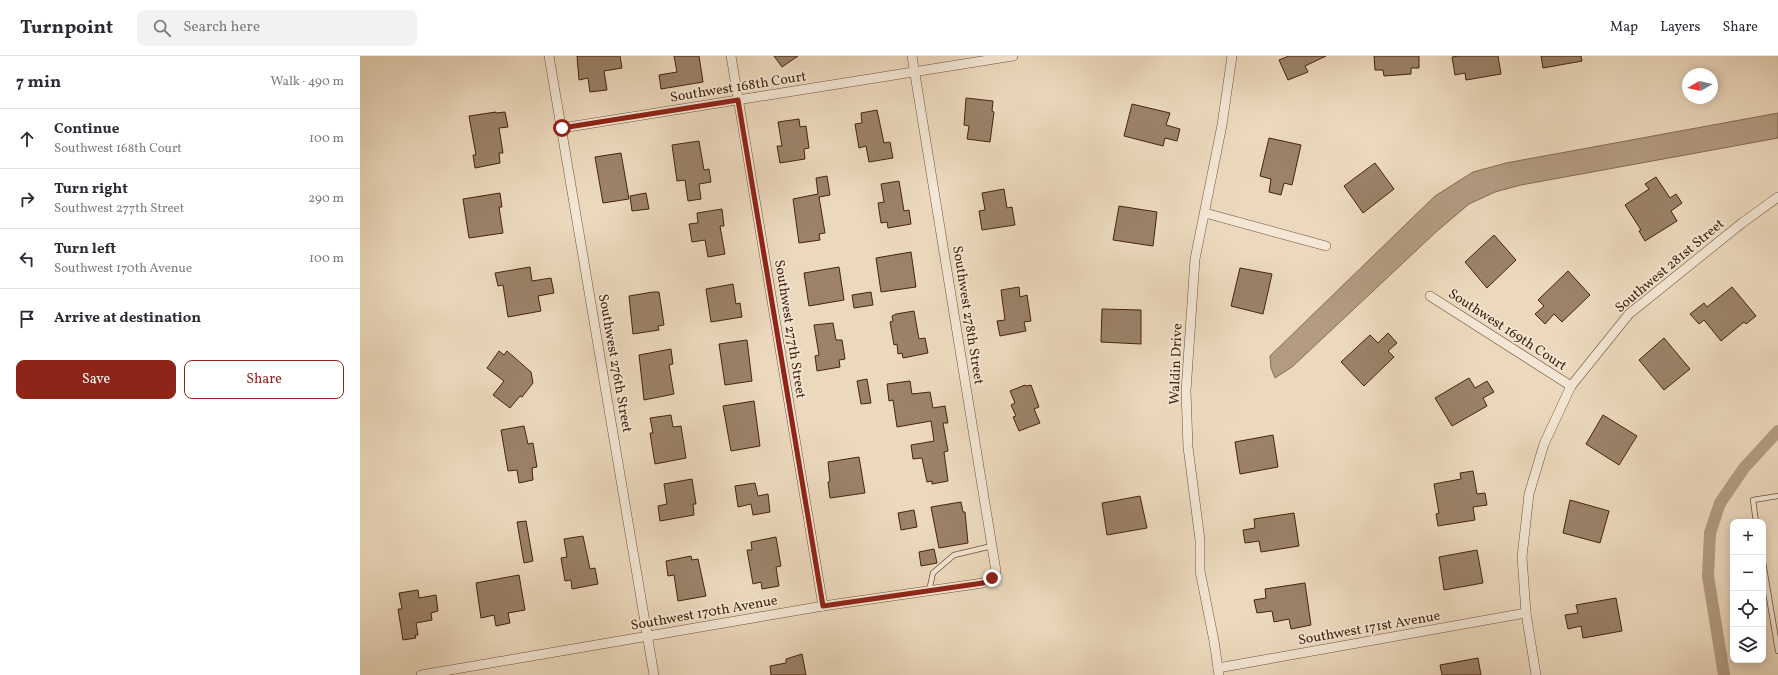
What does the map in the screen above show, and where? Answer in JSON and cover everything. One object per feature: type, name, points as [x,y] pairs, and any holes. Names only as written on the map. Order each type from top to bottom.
[{"type":"street","name":"Southwest 276th Street","points":[[549,56],[654,675]]},
{"type":"street","name":"Southwest 277th Street","points":[[731,56],[823,606]]},
{"type":"street","name":"Southwest 278th Street","points":[[912,56],[996,571],[992,578]]},
{"type":"street","name":"Southwest 168th Court","points":[[562,128],[1013,56]]},
{"type":"street","name":"Waldin Drive","points":[[1218,671],[1200,571],[1200,540],[1188,447],[1186,391],[1195,259],[1205,213],[1232,56]]},
{"type":"street","name":"Southwest 281st Street","points":[[1536,675],[1526,613],[1522,557],[1529,494],[1544,444],[1571,386],[1629,314],[1742,223],[1778,198]]},
{"type":"street","points":[[1205,213],[1326,246]]},
{"type":"street","name":"Southwest 169th Court","points":[[1430,296],[1571,386]]},
{"type":"street","name":"Southwest 170th Avenue","points":[[421,675],[823,606],[983,583],[992,578]]},
{"type":"street","name":"Southwest 171st Avenue","points":[[1218,671],[1526,613]]},
{"type":"lane","points":[[1756,519],[1753,500],[1778,496]]},
{"type":"lane","points":[[929,591],[932,574],[954,555],[992,546]]},
{"type":"lane","points":[[1766,580],[1778,651]]},
{"type":"shaded area","points":[[1778,113],[1778,138],[1521,185],[1495,192],[1469,204],[1436,232],[1292,367],[1275,378],[1271,368],[1270,356],[1435,196],[1473,172],[1506,163]]},
{"type":"building","points":[[577,56],[620,56],[622,68],[604,71],[607,90],[590,92],[588,78],[579,80]]},
{"type":"building","points":[[674,56],[699,56],[703,82],[661,89],[659,75],[677,72]]},
{"type":"building","points":[[774,56],[798,56],[782,67]]},
{"type":"building","points":[[1289,56],[1326,56],[1305,66],[1308,72],[1288,80],[1279,60]]},
{"type":"building","points":[[1374,56],[1419,56],[1419,68],[1411,68],[1411,74],[1384,76],[1383,70],[1375,70]]},
{"type":"building","points":[[1498,56],[1501,74],[1466,80],[1465,73],[1455,75],[1452,57]]},
{"type":"building","points":[[1541,56],[1581,56],[1582,61],[1543,68]]},
{"type":"building","points":[[966,98],[993,101],[992,111],[994,112],[990,142],[967,139],[969,126],[964,125]]},
{"type":"building","points":[[1132,104],[1170,113],[1166,125],[1180,129],[1177,141],[1165,138],[1163,146],[1124,136]]},
{"type":"building","points":[[877,110],[884,143],[890,142],[893,158],[869,162],[866,146],[859,148],[855,124],[862,123],[861,113]]},
{"type":"building","points":[[505,112],[508,127],[499,128],[503,153],[499,153],[500,163],[475,168],[473,155],[476,155],[469,116]]},
{"type":"building","points":[[799,119],[800,127],[806,126],[809,148],[804,149],[805,159],[780,163],[777,146],[782,146],[778,122]]},
{"type":"building","points":[[1269,138],[1301,145],[1292,185],[1284,183],[1281,195],[1269,192],[1271,179],[1260,176]]},
{"type":"building","points":[[699,141],[704,170],[709,169],[711,182],[699,184],[701,199],[688,201],[685,180],[677,181],[672,145]]},
{"type":"building","points":[[621,153],[629,199],[603,203],[595,157]]},
{"type":"building","points":[[1375,163],[1394,189],[1363,213],[1344,186]]},
{"type":"building","points":[[827,176],[830,195],[819,197],[825,233],[819,234],[820,240],[799,243],[793,199],[818,194],[816,178]]},
{"type":"building","points":[[1656,177],[1670,198],[1676,194],[1682,203],[1671,211],[1677,221],[1645,241],[1639,231],[1641,230],[1625,205],[1649,189],[1645,184]]},
{"type":"building","points":[[899,181],[904,211],[909,210],[911,224],[888,228],[887,222],[881,223],[878,203],[884,202],[881,184]]},
{"type":"building","points":[[1004,189],[1007,208],[1012,207],[1015,225],[982,230],[979,211],[985,210],[982,193]]},
{"type":"building","points":[[500,193],[502,207],[499,207],[503,233],[469,238],[463,199]]},
{"type":"building","points":[[646,193],[649,209],[632,211],[630,196]]},
{"type":"building","points":[[1119,206],[1157,212],[1153,246],[1113,240]]},
{"type":"building","points":[[722,209],[724,226],[720,226],[725,254],[708,257],[705,240],[692,242],[689,224],[698,223],[697,213]]},
{"type":"building","points":[[1494,235],[1516,260],[1487,288],[1465,262]]},
{"type":"building","points":[[911,252],[916,287],[881,292],[876,258]]},
{"type":"building","points":[[530,267],[532,281],[551,278],[554,293],[538,296],[541,311],[508,317],[503,285],[498,286],[495,273]]},
{"type":"building","points":[[839,267],[844,300],[809,306],[804,273]]},
{"type":"building","points":[[1240,268],[1272,274],[1263,314],[1231,306]]},
{"type":"building","points":[[1568,271],[1590,295],[1562,322],[1554,314],[1545,324],[1535,314],[1544,306],[1538,300]]},
{"type":"building","points":[[733,284],[736,304],[740,303],[742,317],[711,322],[706,289]]},
{"type":"building","points":[[1019,287],[1020,297],[1027,295],[1031,321],[1024,322],[1026,331],[1000,336],[997,321],[1005,320],[1001,290]]},
{"type":"building","points":[[1732,287],[1756,316],[1746,324],[1744,322],[1721,341],[1704,320],[1699,324],[1690,314],[1704,303],[1707,307]]},
{"type":"building","points":[[659,292],[664,325],[658,326],[659,330],[633,334],[629,296]]},
{"type":"building","points":[[871,292],[873,305],[854,308],[852,295]]},
{"type":"building","points":[[1102,309],[1141,310],[1141,344],[1101,342]]},
{"type":"building","points":[[914,311],[919,339],[925,338],[928,353],[903,358],[902,353],[898,354],[897,344],[894,345],[890,322],[893,321],[892,316],[896,314]]},
{"type":"building","points":[[833,323],[836,340],[842,340],[845,359],[839,360],[840,367],[817,371],[815,356],[819,355],[814,325]]},
{"type":"building","points":[[1388,333],[1397,343],[1388,351],[1394,357],[1364,386],[1341,362],[1370,335],[1378,343]]},
{"type":"building","points":[[1664,338],[1690,369],[1664,390],[1639,360]]},
{"type":"building","points":[[747,340],[752,381],[725,385],[719,344]]},
{"type":"building","points":[[671,349],[673,364],[669,365],[674,394],[644,400],[639,355]]},
{"type":"building","points":[[499,351],[504,355],[507,351],[531,372],[533,383],[522,397],[520,396],[510,408],[493,395],[504,381],[487,368]]},
{"type":"building","points":[[1469,378],[1475,388],[1487,381],[1494,392],[1483,398],[1487,406],[1452,426],[1435,398]]},
{"type":"building","points":[[867,379],[871,403],[861,404],[857,381]]},
{"type":"building","points":[[910,381],[912,394],[930,392],[933,408],[945,406],[948,423],[943,423],[948,451],[944,452],[948,481],[932,484],[932,481],[927,482],[922,458],[913,459],[911,445],[934,441],[931,421],[897,427],[893,400],[889,401],[887,384]]},
{"type":"building","points":[[1025,385],[1031,385],[1039,407],[1034,409],[1040,423],[1019,431],[1013,417],[1016,416],[1011,405],[1015,403],[1010,391]]},
{"type":"building","points":[[754,401],[760,446],[731,451],[723,406]]},
{"type":"building","points":[[671,415],[673,427],[681,426],[686,458],[655,464],[650,433],[653,433],[650,418]]},
{"type":"building","points":[[1603,415],[1637,436],[1619,465],[1586,444]]},
{"type":"building","points":[[524,426],[528,444],[533,443],[537,467],[532,468],[533,480],[519,483],[517,470],[508,471],[501,430]]},
{"type":"building","points":[[1273,435],[1278,467],[1240,474],[1235,442]]},
{"type":"building","points":[[859,457],[865,493],[830,498],[828,462]]},
{"type":"building","points":[[1473,471],[1477,494],[1485,493],[1487,505],[1473,507],[1475,520],[1438,526],[1436,514],[1439,513],[1434,484],[1461,479],[1460,473]]},
{"type":"building","points":[[692,479],[696,504],[693,504],[694,515],[660,521],[658,506],[667,504],[664,484]]},
{"type":"building","points":[[755,483],[758,496],[768,494],[770,512],[753,515],[751,504],[738,507],[735,486]]},
{"type":"building","points":[[1140,496],[1147,528],[1107,535],[1102,503]]},
{"type":"building","points":[[1570,500],[1609,511],[1600,543],[1563,533]]},
{"type":"building","points":[[961,502],[963,512],[965,512],[968,543],[939,548],[931,507]]},
{"type":"building","points":[[914,510],[917,527],[901,530],[898,513]]},
{"type":"building","points":[[1294,513],[1299,546],[1261,552],[1259,541],[1245,543],[1243,530],[1255,528],[1254,519]]},
{"type":"building","points":[[526,521],[533,561],[524,563],[517,522]]},
{"type":"building","points":[[583,536],[590,569],[595,568],[598,584],[572,589],[571,580],[565,581],[561,558],[567,557],[564,539]]},
{"type":"building","points":[[776,537],[781,566],[776,567],[779,586],[762,589],[761,582],[753,584],[747,550],[752,550],[751,542]]},
{"type":"building","points":[[934,549],[937,563],[921,566],[919,552]]},
{"type":"building","points":[[1477,550],[1483,583],[1444,590],[1439,557]]},
{"type":"building","points":[[691,556],[692,560],[698,559],[706,596],[678,601],[674,575],[668,576],[666,561]]},
{"type":"building","points":[[519,575],[525,610],[508,613],[510,623],[496,626],[494,615],[481,618],[476,583]]},
{"type":"building","points":[[1305,583],[1311,625],[1291,629],[1289,619],[1274,622],[1272,611],[1257,613],[1254,600],[1266,598],[1265,589]]},
{"type":"building","points":[[418,590],[419,598],[436,595],[438,611],[431,613],[432,620],[416,623],[418,635],[415,635],[416,638],[403,640],[398,609],[402,609],[399,593]]},
{"type":"building","points":[[1616,598],[1622,631],[1583,638],[1581,626],[1568,629],[1565,615],[1578,613],[1576,605]]},
{"type":"building","points":[[802,654],[806,675],[771,675],[770,666],[786,663],[786,659]]},
{"type":"building","points":[[1478,658],[1481,675],[1442,675],[1440,665]]},
{"type":"waterway","points":[[1724,675],[1708,576],[1710,533],[1720,503],[1744,468],[1778,431]]},
{"type":"route","points":[[562,128],[738,100],[823,606],[983,583],[992,578]]}]
